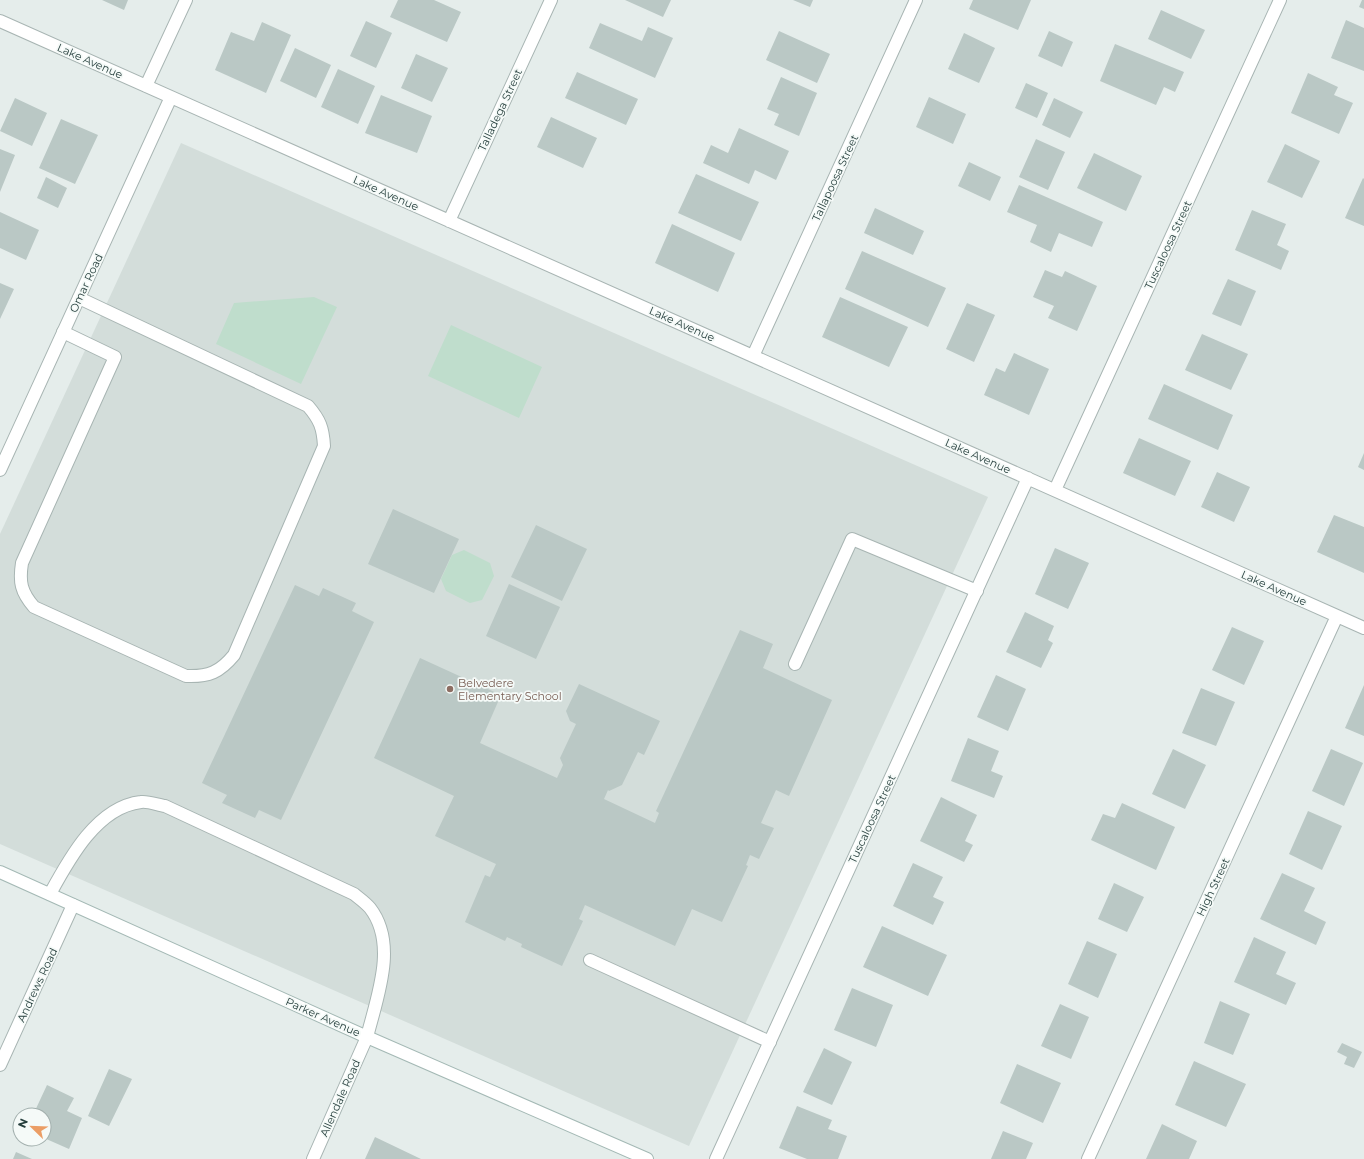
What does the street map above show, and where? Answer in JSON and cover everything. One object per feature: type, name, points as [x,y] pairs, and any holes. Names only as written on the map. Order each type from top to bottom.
[{"type":"street","points":[[146,86],[186,0]]},
{"type":"street","name":"Talladega Street","points":[[449,221],[551,0]]},
{"type":"street","name":"Tallapoosa Street","points":[[753,356],[916,0]]},
{"type":"street","name":"Tuscaloosa Street","points":[[1055,490],[1280,0]]},
{"type":"street","name":"Lake Avenue","points":[[0,21],[1364,628]]},
{"type":"street","name":"Omar Road","points":[[0,470],[171,97]]},
{"type":"street","points":[[63,332],[115,357],[22,563],[20,575],[26,598],[34,607],[186,676],[200,676],[213,673],[225,666],[234,655],[324,446],[323,431],[318,418],[308,406],[79,298]]},
{"type":"street","name":"Tuscaloosa Street","points":[[716,1159],[1028,478]]},
{"type":"street","points":[[795,664],[852,539],[977,591]]},
{"type":"street","name":"High Street","points":[[1088,1159],[1337,616]]},
{"type":"street","name":"Allendale Road","points":[[50,894],[65,866],[100,822],[119,808],[142,802],[165,806],[354,894],[370,908],[381,928],[385,949],[382,977],[367,1037],[313,1159]]},
{"type":"street","name":"Parker Avenue","points":[[0,872],[367,1037],[647,1159]]},
{"type":"street","name":"Andrews Road","points":[[0,1065],[73,905]]},
{"type":"street","points":[[590,960],[770,1042]]},
{"type":"shaded area","name":"Belvedere Elementary School","points":[[181,143],[988,497],[689,1146],[0,844],[0,534]]},
{"type":"green space","points":[[314,297],[337,307],[301,384],[216,344],[234,303]]},
{"type":"green space","points":[[451,325],[542,367],[519,418],[428,376]]},
{"type":"green space","points":[[464,550],[490,563],[494,576],[482,600],[470,603],[446,591],[441,579],[452,555]]},
{"type":"building","points":[[102,0],[128,0],[124,10]]},
{"type":"building","points":[[398,0],[434,0],[461,12],[447,42],[390,17]]},
{"type":"building","points":[[625,0],[671,0],[663,17]]},
{"type":"building","points":[[793,0],[813,0],[810,7]]},
{"type":"building","points":[[973,0],[1031,0],[1018,30],[969,9]]},
{"type":"building","points":[[1362,0],[1364,0],[1364,9],[1359,7]]},
{"type":"building","points":[[1161,10],[1205,30],[1191,59],[1148,39]]},
{"type":"building","points":[[1346,20],[1364,28],[1364,71],[1331,58]]},
{"type":"building","points":[[366,21],[392,33],[376,68],[350,56]]},
{"type":"building","points":[[262,22],[291,35],[266,93],[215,70],[231,32],[254,41]]},
{"type":"building","points":[[600,23],[642,41],[648,27],[673,38],[655,78],[589,48]]},
{"type":"building","points":[[779,31],[830,54],[817,83],[766,60]]},
{"type":"building","points":[[1049,31],[1073,42],[1062,67],[1038,56]]},
{"type":"building","points":[[964,33],[995,48],[979,83],[948,69]]},
{"type":"building","points":[[1115,44],[1184,72],[1175,92],[1164,87],[1156,105],[1100,81]]},
{"type":"building","points":[[295,48],[331,65],[316,98],[280,81]]},
{"type":"building","points":[[416,54],[448,68],[432,102],[401,88]]},
{"type":"building","points":[[338,69],[375,86],[358,124],[321,107]]},
{"type":"building","points":[[577,72],[638,99],[626,125],[565,98]]},
{"type":"building","points":[[1308,73],[1338,87],[1334,95],[1353,103],[1339,134],[1291,113]]},
{"type":"building","points":[[781,77],[817,93],[799,136],[774,125],[779,114],[767,109]]},
{"type":"building","points":[[1026,83],[1048,93],[1037,118],[1015,108]]},
{"type":"building","points":[[381,95],[432,116],[417,153],[365,133]]},
{"type":"building","points":[[929,97],[966,114],[953,144],[916,127]]},
{"type":"building","points":[[15,98],[47,113],[32,146],[0,131]]},
{"type":"building","points":[[1054,98],[1083,112],[1070,138],[1042,125]]},
{"type":"building","points":[[551,117],[597,138],[583,168],[537,147]]},
{"type":"building","points":[[61,119],[98,135],[75,184],[39,168]]},
{"type":"building","points":[[739,128],[789,151],[776,180],[755,170],[749,184],[703,163],[711,145],[728,153]]},
{"type":"building","points":[[1036,139],[1065,152],[1048,190],[1019,177]]},
{"type":"building","points":[[1285,144],[1320,161],[1302,198],[1267,182]]},
{"type":"building","points":[[0,149],[15,155],[0,192]]},
{"type":"building","points":[[1094,153],[1142,176],[1126,211],[1077,188]]},
{"type":"building","points":[[969,162],[1001,177],[990,201],[958,186]]},
{"type":"building","points":[[696,174],[759,202],[741,241],[678,213]]},
{"type":"building","points":[[46,177],[67,188],[58,208],[37,198]]},
{"type":"building","points":[[1363,178],[1364,179],[1364,226],[1345,218]]},
{"type":"building","points":[[1019,185],[1103,222],[1092,247],[1059,233],[1051,252],[1030,242],[1037,225],[1007,212]]},
{"type":"building","points":[[875,208],[924,231],[913,255],[864,233]]},
{"type":"building","points":[[1252,210],[1286,224],[1277,245],[1289,251],[1281,270],[1235,250]]},
{"type":"building","points":[[0,212],[39,230],[26,260],[0,248]]},
{"type":"building","points":[[672,224],[735,253],[718,292],[655,263]]},
{"type":"building","points":[[862,251],[946,288],[928,327],[845,289]]},
{"type":"building","points":[[1045,270],[1062,277],[1065,271],[1097,286],[1077,331],[1048,318],[1054,306],[1033,297]]},
{"type":"building","points":[[1228,279],[1256,291],[1241,326],[1212,314]]},
{"type":"building","points":[[0,283],[14,289],[0,319]]},
{"type":"building","points":[[840,297],[908,327],[889,367],[822,337]]},
{"type":"building","points":[[967,303],[995,315],[974,362],[946,349]]},
{"type":"building","points":[[1202,334],[1248,354],[1231,390],[1185,370]]},
{"type":"building","points":[[1014,353],[1049,369],[1029,415],[984,395],[996,368],[1005,372]]},
{"type":"building","points":[[1164,384],[1233,415],[1218,450],[1148,419]]},
{"type":"building","points":[[1139,438],[1191,461],[1175,496],[1123,473]]},
{"type":"building","points":[[1364,453],[1364,470],[1358,467]]},
{"type":"building","points":[[1217,472],[1250,487],[1234,522],[1201,507]]},
{"type":"building","points":[[393,509],[459,539],[434,593],[368,564]]},
{"type":"building","points":[[1334,515],[1364,527],[1364,573],[1317,552]]},
{"type":"building","points":[[536,525],[587,549],[562,601],[511,577]]},
{"type":"building","points":[[1055,548],[1089,563],[1068,609],[1035,594]]},
{"type":"building","points":[[509,584],[560,607],[536,659],[486,636]]},
{"type":"building","points":[[295,585],[319,596],[323,588],[356,603],[352,611],[374,622],[281,820],[259,810],[255,818],[222,803],[227,795],[202,783]]},
{"type":"building","points":[[1025,612],[1054,626],[1048,640],[1053,643],[1041,668],[1006,652]]},
{"type":"building","points":[[1232,627],[1264,641],[1244,685],[1212,670]]},
{"type":"building","points":[[740,630],[773,644],[763,668],[832,700],[789,796],[776,790],[761,823],[774,828],[759,859],[750,855],[746,865],[748,866],[722,922],[692,909],[675,946],[585,905],[579,919],[583,921],[562,966],[521,947],[522,944],[507,937],[505,941],[465,922],[485,875],[490,877],[496,864],[435,836],[454,796],[374,758],[420,658],[501,695],[480,743],[557,778],[563,765],[560,758],[576,724],[570,721],[566,711],[579,684],[660,721],[644,755],[638,752],[622,785],[609,791],[608,790],[604,799],[655,823],[659,813],[656,811]]},
{"type":"building","points":[[996,675],[1026,689],[1008,731],[977,717]]},
{"type":"building","points":[[1364,685],[1364,736],[1345,728]]},
{"type":"building","points":[[1201,688],[1235,702],[1216,746],[1182,733]]},
{"type":"building","points":[[968,738],[999,751],[991,771],[1003,776],[994,798],[951,781]]},
{"type":"building","points":[[1173,749],[1206,765],[1185,809],[1152,794]]},
{"type":"building","points":[[1331,749],[1363,763],[1344,806],[1312,791]]},
{"type":"building","points":[[941,797],[977,815],[965,841],[973,845],[964,862],[920,841]]},
{"type":"building","points":[[1122,803],[1175,827],[1156,870],[1091,840],[1103,814],[1115,818]]},
{"type":"building","points":[[1308,811],[1342,826],[1322,870],[1289,854]]},
{"type":"building","points":[[913,863],[943,877],[933,897],[944,902],[933,925],[893,906]]},
{"type":"building","points":[[1282,873],[1315,888],[1304,911],[1326,922],[1316,945],[1260,919]]},
{"type":"building","points":[[1114,883],[1144,897],[1127,932],[1098,919]]},
{"type":"building","points":[[882,926],[947,955],[928,996],[863,967]]},
{"type":"building","points":[[1254,937],[1286,952],[1276,974],[1296,983],[1286,1005],[1234,982]]},
{"type":"building","points":[[1087,941],[1117,954],[1098,998],[1068,984]]},
{"type":"building","points":[[852,988],[893,1005],[876,1047],[834,1030]]},
{"type":"building","points":[[1220,1001],[1250,1014],[1233,1055],[1204,1043]]},
{"type":"building","points":[[1060,1004],[1089,1017],[1071,1059],[1041,1046]]},
{"type":"building","points":[[1342,1043],[1362,1052],[1354,1068],[1344,1064],[1347,1057],[1337,1052]]},
{"type":"building","points":[[824,1048],[852,1062],[832,1105],[803,1092]]},
{"type":"building","points":[[1194,1061],[1246,1084],[1226,1127],[1175,1105]]},
{"type":"building","points":[[1017,1064],[1061,1083],[1043,1123],[1000,1103]]},
{"type":"building","points":[[109,1069],[132,1079],[109,1126],[88,1116]]},
{"type":"building","points":[[47,1085],[74,1098],[67,1111],[82,1118],[69,1149],[52,1142],[52,1107],[37,1107]]},
{"type":"building","points":[[797,1106],[832,1120],[828,1129],[847,1136],[838,1159],[807,1159],[779,1148]]},
{"type":"building","points":[[1162,1124],[1197,1141],[1189,1159],[1146,1159]]},
{"type":"building","points":[[1003,1131],[1033,1143],[1026,1159],[991,1159]]},
{"type":"building","points":[[375,1137],[421,1159],[365,1159]]},
{"type":"building","points":[[16,1152],[32,1159],[13,1159]]},
{"type":"place","name":"Belvedere Elementary School","points":[[450,689]]}]
